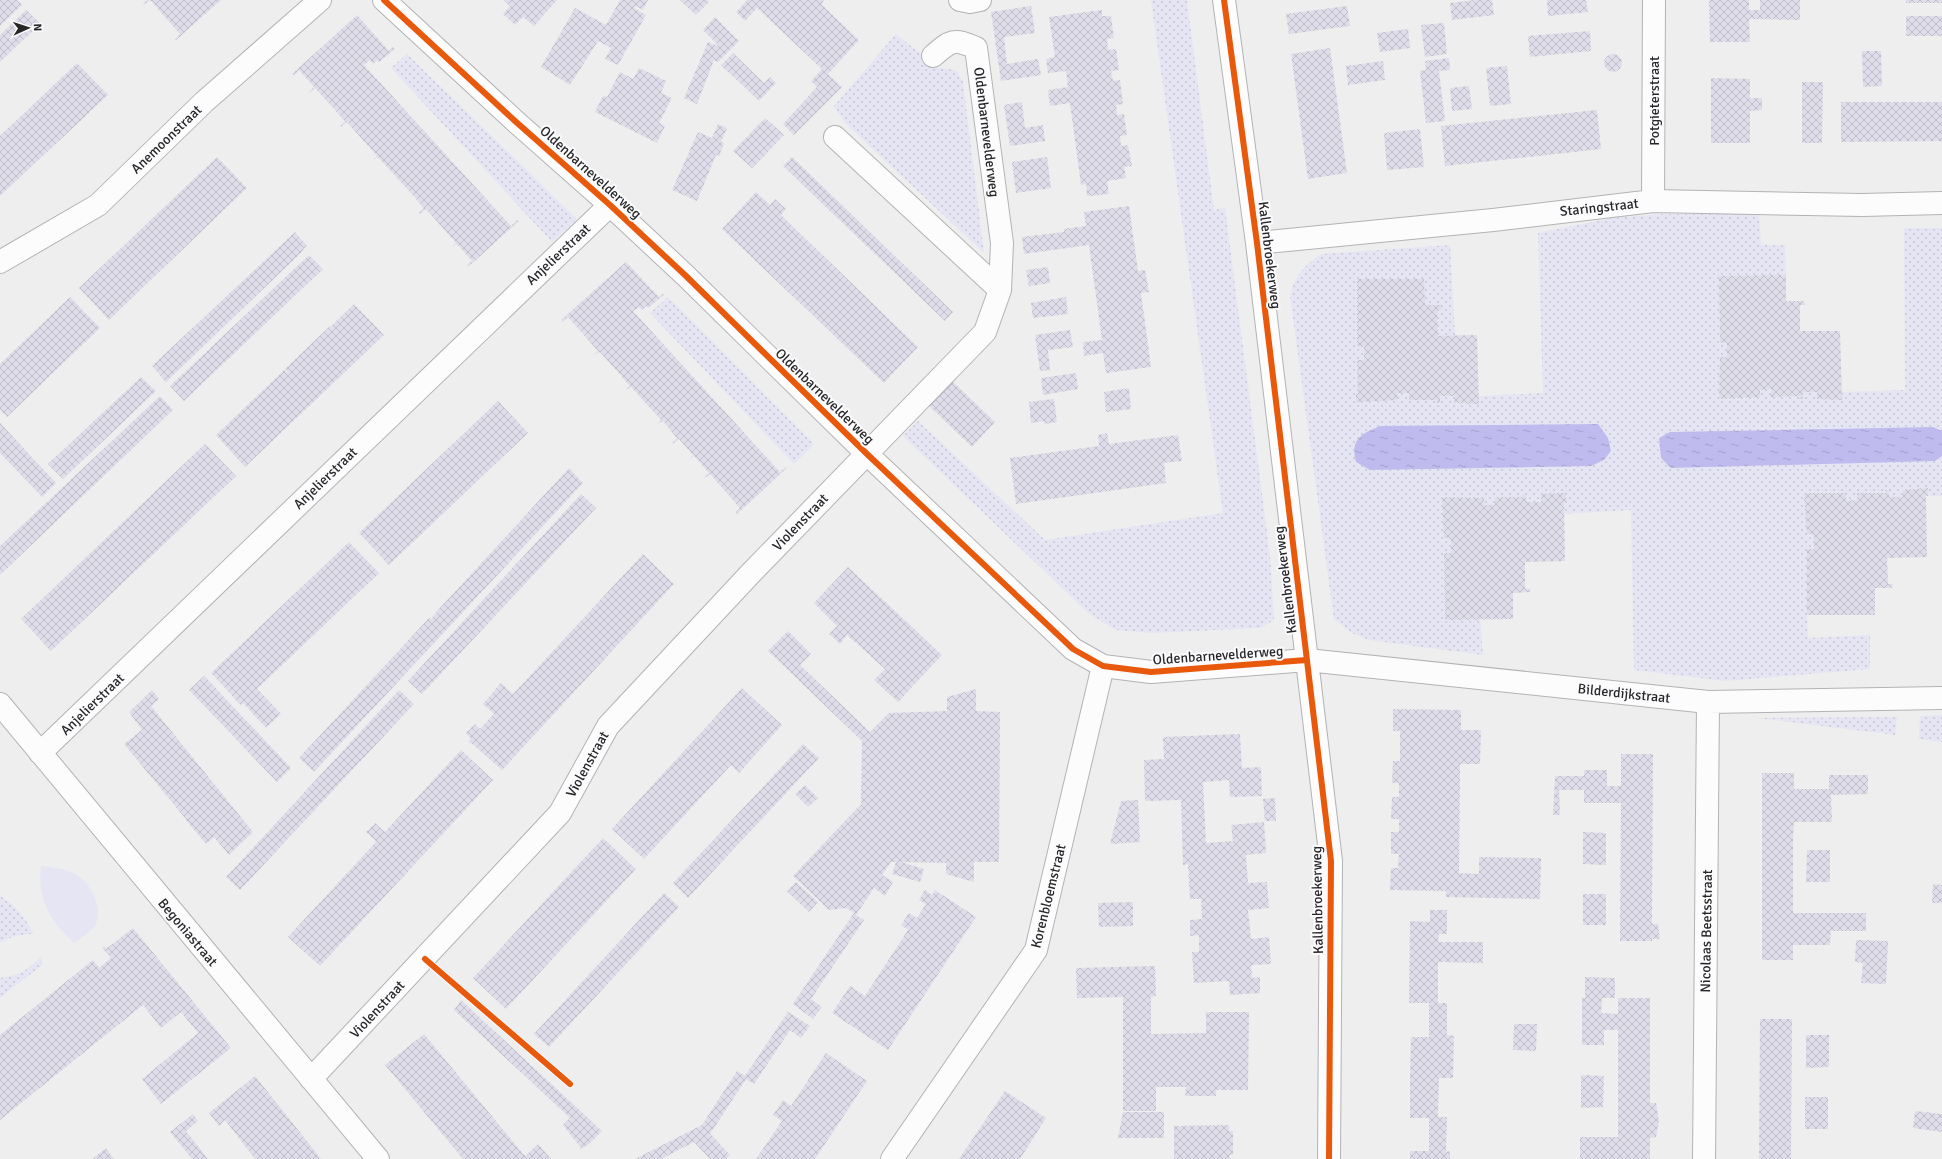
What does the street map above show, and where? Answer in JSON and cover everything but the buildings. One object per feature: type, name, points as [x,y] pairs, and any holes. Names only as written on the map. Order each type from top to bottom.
[{"type":"street","name":"Anemoonstraat","points":[[0,262],[98,205],[204,102],[320,0]]},
{"type":"street","name":"Oldenbarnevelderweg","points":[[384,0],[686,276],[866,454],[1074,649],[1104,666],[1151,672],[1307,660]]},
{"type":"street","points":[[960,0],[970,2],[980,0]]},
{"type":"street","name":"Kallenbroekerweg","points":[[1224,0],[1257,243],[1331,861],[1330,1159]]},
{"type":"street","name":"Potgieterstraat","points":[[1654,0],[1654,201]]},
{"type":"street","name":"Oldenbarnevelderweg","points":[[866,454],[985,332],[1000,290],[1002,243],[976,48],[962,41],[947,43],[933,56]]},
{"type":"street","points":[[835,137],[1000,290]]},
{"type":"street","name":"Staringstraat","points":[[1257,243],[1492,220],[1654,201],[1862,205],[1942,203]]},
{"type":"street","name":"Anjelierstraat","points":[[40,753],[610,205]]},
{"type":"street","name":"Violenstraat","points":[[312,1079],[560,813],[608,726],[751,572],[866,454]]},
{"type":"street","name":"Bilderdijkstraat","points":[[1307,660],[1708,702],[1942,698]]},
{"type":"street","name":"Korenbloemstraat","points":[[892,1159],[1036,950],[1104,666]]},
{"type":"street","name":"Nicolaas Beetsstraat","points":[[1704,1159],[1708,702]]},
{"type":"street","name":"Begoniastraat","points":[[0,704],[378,1159]]},
{"type":"shaded area","points":[[1151,0],[1187,0],[1214,210],[1225,208],[1270,556],[1274,620],[1260,628],[1151,633],[1116,630],[1088,613],[903,436],[918,421],[1045,540],[1223,513]]},
{"type":"shaded area","points":[[896,34],[938,68],[956,70],[963,82],[984,253],[846,124],[834,106]]},
{"type":"shaded area","points":[[407,54],[577,219],[552,242],[391,68]]},
{"type":"shaded area","points":[[1663,214],[1759,214],[1761,245],[1785,245],[1786,301],[1800,331],[1842,392],[1905,390],[1904,228],[1942,228],[1942,496],[1928,496],[1928,489],[1903,497],[1857,501],[1807,615],[1808,638],[1870,635],[1870,669],[1725,681],[1634,670],[1631,510],[1564,514],[1480,619],[1483,655],[1369,640],[1352,633],[1334,619],[1290,296],[1298,276],[1309,263],[1321,254],[1450,245],[1455,335],[1479,396],[1543,393],[1538,233],[1612,218]]},
{"type":"shaded area","points":[[668,297],[814,444],[794,464],[650,313]]},
{"type":"shaded area","points":[[1942,715],[1942,742],[1919,739],[1920,716]]},
{"type":"shaded area","points":[[1897,717],[1895,735],[1757,718]]},
{"type":"shaded area","points":[[41,866],[68,871],[82,878],[92,892],[96,901],[98,914],[94,927],[75,943],[59,927],[47,909],[41,888]]},
{"type":"shaded area","points":[[0,896],[11,903],[20,912],[34,934],[16,936],[0,943]]},
{"type":"shaded area","points":[[41,957],[42,965],[0,998],[0,978],[22,972]]},
{"type":"water","points":[[1598,424],[1608,438],[1611,451],[1604,460],[1591,466],[1370,470],[1356,462],[1356,442],[1363,434],[1381,426]]},
{"type":"water","points":[[1933,427],[1942,431],[1942,456],[1935,461],[1671,468],[1661,458],[1659,438],[1670,432]]},
{"type":"cycle path","points":[[384,0],[686,276],[867,454],[1073,649],[1103,666],[1151,672],[1307,660]]},
{"type":"cycle path","points":[[1224,0],[1257,243],[1331,861],[1329,1159]]},
{"type":"cycle path","points":[[425,959],[570,1084]]}]
